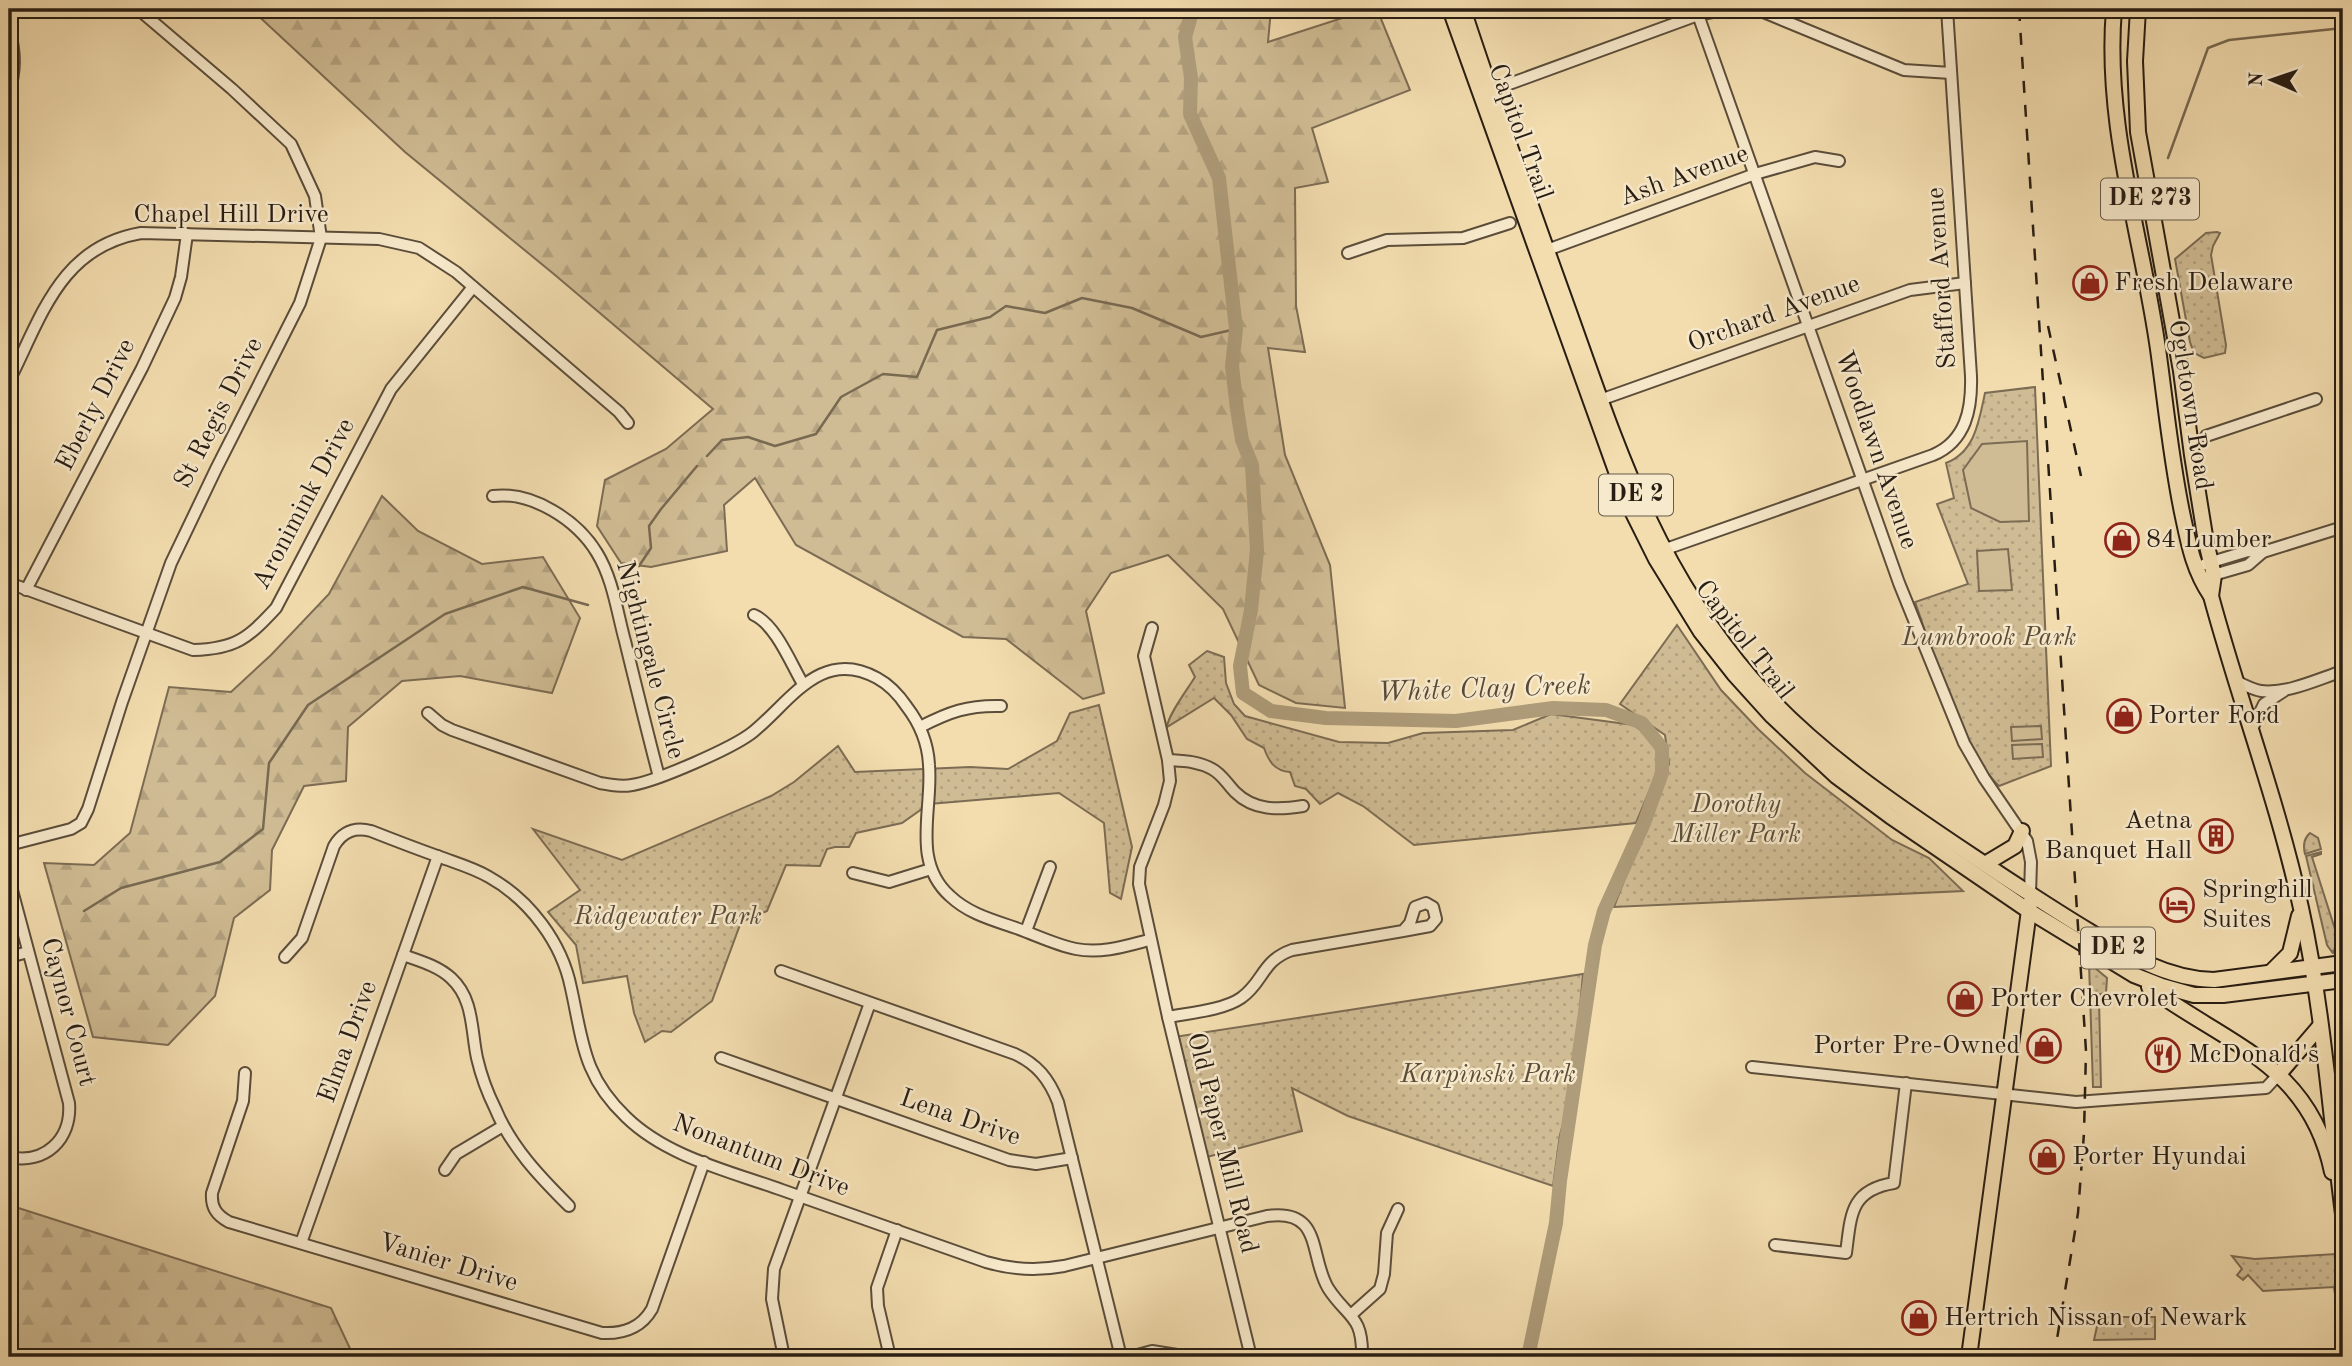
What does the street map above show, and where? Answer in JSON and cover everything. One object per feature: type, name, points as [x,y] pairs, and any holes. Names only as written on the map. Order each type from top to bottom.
[{"type":"main road","name":"Capitol Trail","points":[[1450,9],[1626,499],[1656,559],[1701,632],[1772,716],[1836,776],[1910,830],[2029,911],[2134,975],[2178,991],[2209,996],[2343,980]]},
{"type":"main road","name":"Capitol Trail","points":[[1463,9],[1546,250],[1628,475],[1663,550],[1709,624],[1751,678],[1784,714],[1869,785],[1985,864],[2138,960],[2162,971],[2204,980],[2231,979],[2343,963]]},
{"type":"main road","points":[[2107,9],[2112,41]]},
{"type":"main road","name":"Ogletown Road","points":[[2114,9],[2112,41],[2115,117],[2158,349],[2173,470],[2189,546],[2198,573],[2211,596],[2277,818],[2301,908],[2314,983]]},
{"type":"main road","name":"Ogletown Road","points":[[2138,9],[2135,61],[2138,132],[2213,569],[2211,596]]},
{"type":"main road","points":[[2133,216],[2142,216],[2154,269],[2168,298]]},
{"type":"main road","points":[[2145,275],[2161,316],[2168,359],[2173,368],[2181,371]]},
{"type":"main road","points":[[1985,864],[2015,846],[2022,831]]},
{"type":"main road","points":[[1969,1357],[2030,894]]},
{"type":"main road","points":[[2270,973],[2290,954],[2301,908]]},
{"type":"main road","points":[[2134,975],[2252,1052],[2279,1074],[2298,1095],[2327,1154],[2336,1195],[2343,1212]]},
{"type":"main road","name":"DE 273","points":[[2314,983],[2340,1150],[2343,1212]]},
{"type":"main road","points":[[2279,1074],[2320,1026]]},
{"type":"street","name":"St Regis Drive","points":[[9,845],[63,832],[80,823],[88,809],[171,563],[215,469],[300,303],[321,238],[315,197],[291,144],[232,89],[138,9]]},
{"type":"street","points":[[1490,90],[1697,12],[1729,9]]},
{"type":"street","points":[[1756,9],[1904,70],[1951,73]]},
{"type":"street","name":"Stafford Avenue","points":[[1663,550],[1943,451],[1960,433],[1966,422],[1971,387],[1947,9]]},
{"type":"street","name":"Woodlawn Avenue","points":[[1697,12],[1899,583],[1964,743],[1984,778],[2027,841],[2031,862],[2030,894]]},
{"type":"street","points":[[9,30],[15,69],[9,93]]},
{"type":"street","name":"Ash Avenue","points":[[1546,250],[1755,174],[1815,157],[1839,161]]},
{"type":"street","points":[[1510,223],[1521,207]]},
{"type":"street","points":[[1348,253],[1387,240],[1463,238],[1510,223],[1528,229]]},
{"type":"street","name":"Chapel Hill Drive","points":[[9,381],[64,276],[95,248],[121,236],[141,233],[379,239],[419,247],[456,272],[619,412],[628,423]]},
{"type":"street","name":"Eberly Drive","points":[[26,590],[142,368],[175,298],[187,234]]},
{"type":"street","name":"Orchard Avenue","points":[[1600,400],[1919,288],[1965,283]]},
{"type":"street","name":"Aronimink Drive","points":[[9,583],[193,650],[231,645],[251,634],[276,608],[391,389],[473,287]]},
{"type":"street","points":[[2206,436],[2316,399]]},
{"type":"street","name":"Nightingale Circle","points":[[493,496],[525,499],[551,511],[581,534],[597,553],[613,593],[659,777]]},
{"type":"street","points":[[2198,573],[2248,565],[2263,552],[2343,527]]},
{"type":"street","points":[[754,615],[771,628],[803,684]]},
{"type":"street","name":"Old Paper Mill Road","points":[[1152,628],[1144,656],[1168,760],[1170,781],[1168,794],[1140,867],[1140,894],[1251,1357]]},
{"type":"street","points":[[429,713],[442,726],[600,783],[632,785],[659,777],[729,747],[744,738],[803,684],[830,670],[863,672],[897,693],[920,727],[929,765],[925,838],[931,869],[942,888],[959,904],[981,916],[1063,946],[1090,950],[1149,940]]},
{"type":"street","points":[[2235,681],[2259,691],[2290,688],[2343,671]]},
{"type":"street","points":[[2251,731],[2264,704],[2290,688]]},
{"type":"street","points":[[920,727],[960,709],[983,705],[1001,706]]},
{"type":"street","points":[[1168,760],[1211,768],[1237,794],[1255,805],[1279,808],[1303,806]]},
{"type":"street","name":"Nonantum Drive","points":[[285,957],[302,938],[334,846],[342,835],[354,830],[365,830],[490,877],[536,916],[552,939],[565,967],[584,1052],[605,1093],[627,1118],[654,1139],[704,1162],[1011,1269],[1049,1269],[1266,1216],[1283,1215],[1300,1221],[1307,1228],[1315,1243],[1325,1281],[1333,1295],[1352,1314]]},
{"type":"street","name":"Elma Drive","points":[[301,1243],[438,856]]},
{"type":"street","points":[[1026,932],[1050,867]]},
{"type":"street","points":[[853,873],[889,882],[931,869]]},
{"type":"street","name":"Caynor Court","points":[[9,879],[70,1115],[56,1147],[42,1156],[28,1160],[9,1157]]},
{"type":"street","points":[[1168,1017],[1223,1006],[1240,999],[1275,958],[1292,950],[1403,931]]},
{"type":"street","points":[[9,957],[28,952]]},
{"type":"street","points":[[403,955],[442,971],[452,978],[464,994],[471,1013],[480,1069],[503,1126],[539,1176],[569,1206]]},
{"type":"street","points":[[781,971],[1015,1054],[1043,1073],[1054,1091],[1121,1357]]},
{"type":"street","points":[[784,1357],[772,1299],[772,1280],[870,1003]]},
{"type":"street","name":"Lena Drive","points":[[721,1058],[1017,1162],[1036,1164],[1072,1158]]},
{"type":"street","points":[[1752,1067],[2077,1102],[2266,1088],[2279,1074]]},
{"type":"street","name":"Vanier Drive","points":[[245,1073],[243,1101],[213,1185],[212,1200],[217,1214],[229,1222],[602,1333],[620,1333],[642,1322],[652,1309],[704,1162]]},
{"type":"street","points":[[1775,1245],[1846,1253],[1854,1207],[1873,1188],[1894,1183],[1906,1083]]},
{"type":"street","points":[[445,1170],[456,1154],[503,1126]]},
{"type":"street","points":[[1362,1357],[1361,1332],[1352,1314],[1380,1289],[1384,1274],[1387,1233],[1398,1209]]},
{"type":"street","points":[[890,1357],[876,1297],[879,1279],[897,1230]]},
{"type":"street","points":[[1130,1357],[1152,1351],[1177,1355]]},
{"type":"green space","points":[[251,9],[1271,9],[1268,42],[1377,9],[1410,90],[1312,128],[1328,182],[1295,188],[1296,306],[1305,352],[1268,348],[1285,455],[1330,565],[1345,708],[1296,703],[1259,685],[1223,609],[1168,555],[1111,573],[1086,611],[1104,693],[1083,699],[1006,639],[963,637],[796,545],[755,478],[724,505],[727,551],[651,567],[621,563],[597,526],[605,480],[666,449],[713,409],[405,152]]},
{"type":"green space","points":[[2206,233],[2220,233],[2211,255],[2226,345],[2225,353],[2204,358],[2194,353],[2190,342],[2175,259]]},
{"type":"green space","name":"Lumbrook Park","points":[[2035,387],[2051,766],[1999,786],[1984,769],[1959,724],[1915,602],[1968,584],[1937,504],[1954,498],[1946,463],[1956,458],[1970,443],[1978,425],[1985,393]]},
{"type":"green space","points":[[2027,441],[2029,521],[2000,522],[1971,508],[1963,470],[1982,444]]},
{"type":"green space","points":[[382,496],[418,531],[482,564],[543,557],[580,618],[552,693],[460,676],[402,681],[348,727],[346,781],[304,786],[272,850],[270,890],[234,918],[215,996],[168,1045],[93,1037],[44,863],[94,865],[130,833],[169,687],[231,692],[271,655],[329,594]]},
{"type":"green space","points":[[2008,549],[2012,590],[1979,591],[1977,551]]},
{"type":"green space","name":"Dorothy Miller Park","points":[[1677,625],[1721,690],[1805,773],[1892,840],[1929,858],[1963,891],[1614,907],[1669,764],[1665,735],[1620,704]]},
{"type":"green space","points":[[1207,651],[1224,657],[1226,683],[1234,704],[1245,716],[1339,742],[1388,743],[1423,733],[1513,730],[1551,714],[1634,725],[1653,740],[1661,763],[1636,823],[1414,845],[1363,806],[1338,793],[1320,804],[1306,789],[1295,786],[1290,772],[1273,765],[1264,748],[1247,739],[1231,715],[1214,698],[1167,727],[1174,709],[1195,677],[1189,665]]},
{"type":"green space","name":"Ridgewater Park","points":[[1099,705],[1132,847],[1121,899],[1110,893],[1104,823],[1059,793],[929,804],[902,823],[856,833],[849,847],[827,849],[820,866],[786,865],[767,911],[741,922],[712,1001],[671,1032],[662,1031],[645,1042],[634,1013],[627,976],[583,983],[576,945],[548,912],[580,890],[533,829],[622,860],[771,796],[794,782],[838,746],[855,772],[970,767],[1008,769],[1057,741],[1070,713]]},
{"type":"green space","points":[[2041,726],[2042,739],[2012,741],[2011,727]]},
{"type":"green space","points":[[2042,744],[2043,757],[2013,759],[2012,745]]},
{"type":"green space","points":[[2310,833],[2318,838],[2321,849],[2305,854],[2304,842]]},
{"type":"green space","points":[[2321,852],[2312,857],[2343,954],[2333,953],[2334,950],[2332,952],[2327,945],[2306,856]]},
{"type":"green space","points":[[2089,963],[2107,978],[2106,993],[2100,994],[2099,999],[2101,1087],[2093,1087]]},
{"type":"green space","name":"Karpinski Park","points":[[1583,974],[1574,1071],[1560,1135],[1553,1186],[1348,1116],[1292,1088],[1302,1131],[1207,1157],[1174,1037]]},
{"type":"green space","points":[[9,1205],[331,1308],[354,1357],[9,1357]]},
{"type":"green space","points":[[2336,1254],[2341,1293],[2335,1294],[2334,1287],[2263,1291],[2248,1275],[2243,1280],[2237,1275],[2242,1269],[2232,1256],[2255,1259]]},
{"type":"green space","points":[[2099,1317],[2155,1317],[2155,1339],[2094,1340]]},
{"type":"waterway","name":"White Clay Creek","points":[[1193,9],[1185,37],[1191,78],[1190,114],[1219,178],[1236,329],[1232,366],[1242,440],[1252,465],[1257,550],[1251,610],[1240,666],[1243,693],[1271,711],[1326,718],[1456,721],[1553,708],[1606,710],[1642,723],[1662,748],[1662,773],[1644,823],[1604,911],[1595,945],[1556,1223],[1528,1357]]},
{"type":"waterway","points":[[2168,158],[2208,48],[2229,40],[2343,28]]},
{"type":"waterway","points":[[707,456],[722,440],[748,437],[775,446],[816,434],[841,397],[883,374],[917,377],[937,330],[990,317],[1006,306],[1045,313],[1082,298],[1132,308],[1201,337],[1236,329]]},
{"type":"waterway","points":[[639,566],[651,548],[649,526],[697,466]]},
{"type":"waterway","points":[[84,911],[121,888],[220,862],[263,829],[269,763],[308,705],[445,614],[523,587],[588,605]]},
{"type":"railway","points":[[2019,9],[2086,1051],[2078,1213],[2054,1357]]},
{"type":"railway","points":[[2048,326],[2081,476]]},
{"type":"place","name":"Fresh Delaware","points":[[2090,283]]},
{"type":"place","name":"84 Lumber","points":[[2122,540]]},
{"type":"place","name":"Porter Ford","points":[[2124,716]]},
{"type":"place","name":"Aetna Banquet Hall","points":[[2216,836]]},
{"type":"place","name":"Springhill Suites","points":[[2177,905]]},
{"type":"place","name":"Porter Chevrolet","points":[[1965,999]]},
{"type":"place","name":"Porter Pre-Owned","points":[[2044,1046]]},
{"type":"place","name":"McDonald's","points":[[2163,1055]]},
{"type":"place","name":"Porter Hyundai","points":[[2047,1157]]},
{"type":"place","name":"Hertrich Nissan of Newark","points":[[1919,1318]]}]
